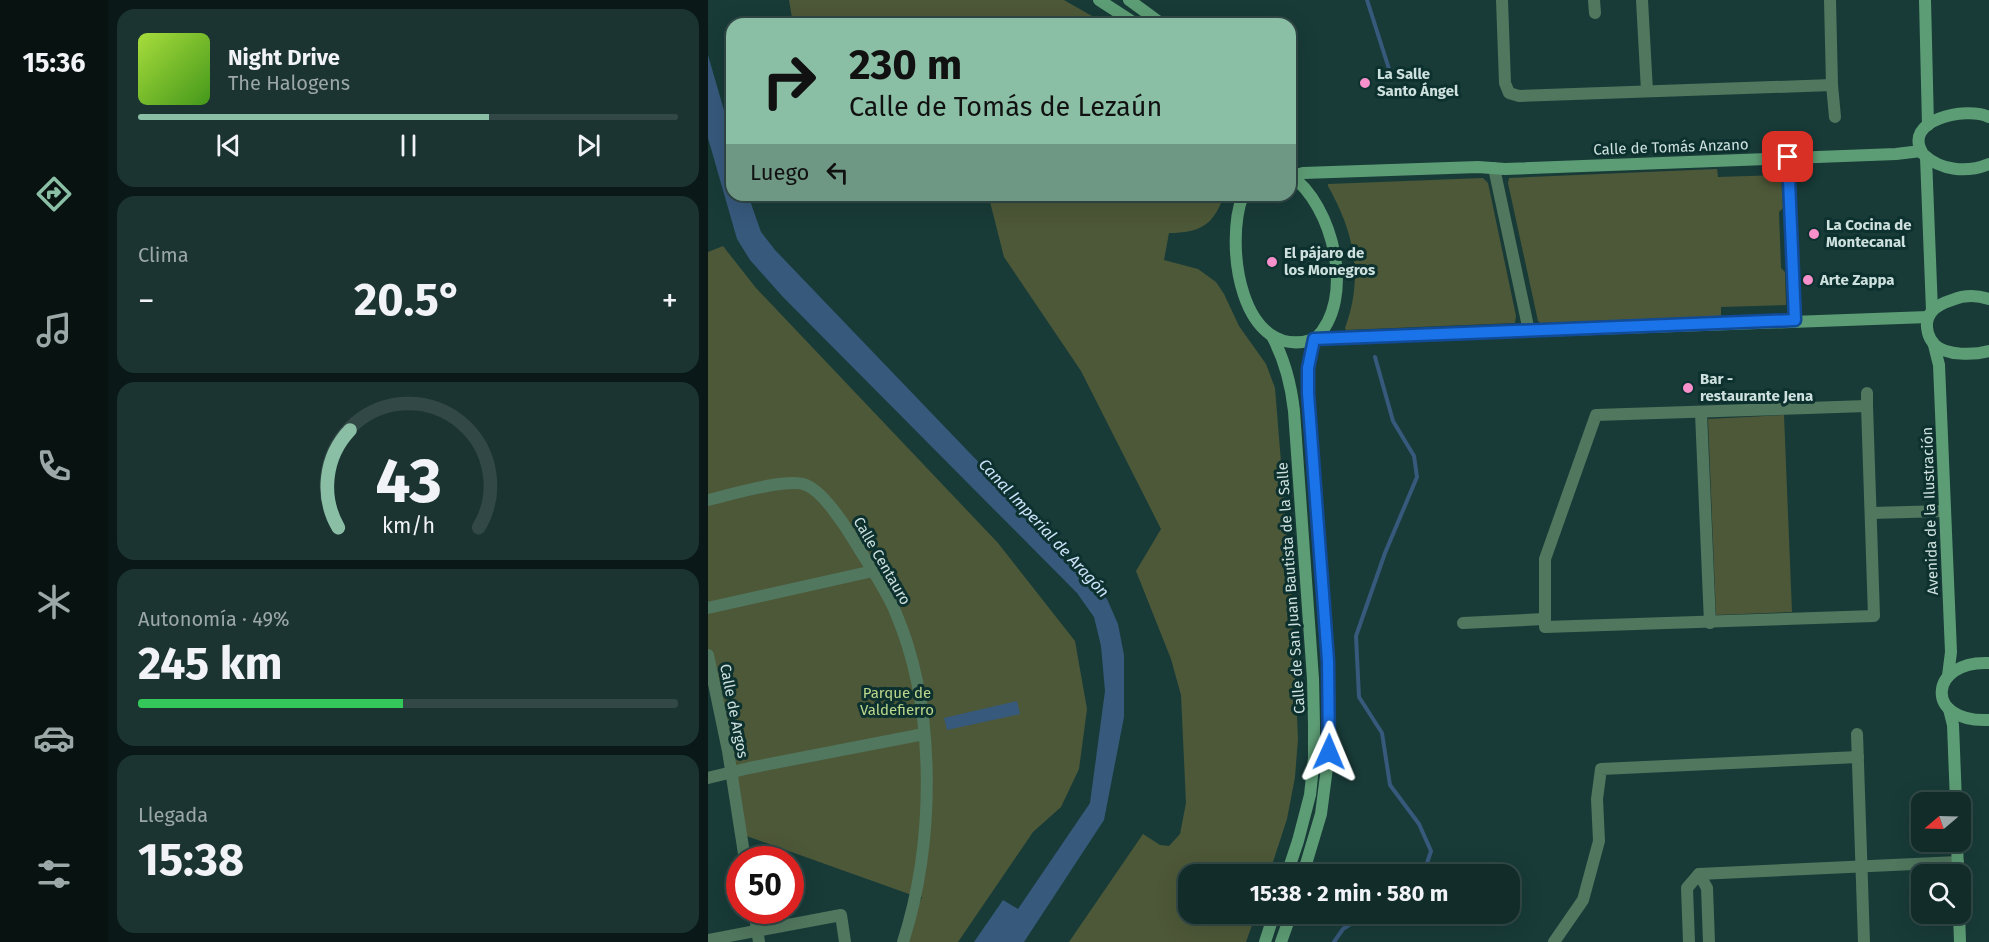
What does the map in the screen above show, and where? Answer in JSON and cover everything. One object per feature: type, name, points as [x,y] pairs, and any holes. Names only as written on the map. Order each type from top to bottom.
[{"type":"street","points":[[1099,0],[1127,18]]},
{"type":"street","points":[[1129,0],[1153,18]]},
{"type":"street","points":[[1502,0],[1505,83],[1509,93],[1519,96],[1832,85]]},
{"type":"street","points":[[1594,0],[1595,13]]},
{"type":"street","points":[[1642,0],[1647,91]]},
{"type":"street","points":[[1830,0],[1835,117]]},
{"type":"street","points":[[1925,0],[1928,125]]},
{"type":"street","points":[[1930,314],[1923,154],[1920,136],[1928,125],[1956,113],[1971,112],[1989,117]]},
{"type":"street","points":[[1923,154],[1941,166],[1960,170],[1989,164]]},
{"type":"street","name":"Calle de Tomás Anzano","points":[[1296,174],[1923,154]]},
{"type":"street","points":[[1788,157],[1795,320]]},
{"type":"street","points":[[1494,168],[1529,331]]},
{"type":"street","name":"Calle de San Juan Bautista de la Salle","points":[[1296,180],[1313,198],[1322,213],[1334,251],[1336,279],[1334,299],[1326,323],[1314,339],[1308,368],[1328,661],[1329,734],[1321,814],[1306,864]]},
{"type":"street","name":"Calle de San Juan Bautista de la Salle","points":[[1242,201],[1235,229],[1238,274],[1256,318],[1272,336],[1280,352],[1292,394],[1313,679],[1314,758],[1310,795],[1290,864]]},
{"type":"street","points":[[1272,336],[1294,343],[1314,339],[1930,314],[1957,298],[1977,296],[1989,299]]},
{"type":"street","name":"Avenida de la Ilustración","points":[[1930,314],[1928,332],[1939,365],[1951,652],[1948,676],[1940,692],[1943,702],[1949,709]]},
{"type":"street","points":[[1934,345],[1962,354],[1989,351]]},
{"type":"street","points":[[1867,393],[1874,616],[1545,627],[1545,559],[1596,415],[1867,406]]},
{"type":"street","points":[[1701,412],[1710,623]]},
{"type":"street","name":"Calle Centauro","points":[[708,500],[783,484],[799,483],[814,489],[844,525],[873,571],[900,624],[914,671],[924,734],[927,772],[924,840],[916,893],[903,942]]},
{"type":"street","points":[[1871,513],[1945,512]]},
{"type":"street","points":[[708,608],[873,571]]},
{"type":"street","points":[[1463,623],[1544,620]]},
{"type":"street","name":"Calle de Argos","points":[[708,655],[743,846]]},
{"type":"street","points":[[1948,676],[1968,665],[1989,663]]},
{"type":"street","points":[[1949,709],[1969,718],[1989,720]]},
{"type":"street","points":[[1949,709],[1953,725],[1956,792]]},
{"type":"street","points":[[708,778],[748,768],[924,734]]},
{"type":"street","points":[[1857,734],[1864,942]]},
{"type":"street","points":[[1554,942],[1583,900],[1599,841],[1597,799],[1601,769],[1858,757]]},
{"type":"street","points":[[1689,942],[1687,888],[1699,874],[1862,866],[1911,867]]},
{"type":"street","points":[[1699,874],[1707,888],[1709,942]]},
{"type":"street","points":[[708,940],[758,936],[841,915],[845,942]]},
{"type":"street","points":[[1265,942],[1271,924]]},
{"type":"street","points":[[1281,942],[1287,924]]},
{"type":"street","points":[[1959,924],[1960,942]]},
{"type":"green space","points":[[789,0],[1064,0],[1096,18],[792,18]]},
{"type":"green space","points":[[1717,169],[1718,177],[1781,175],[1783,208],[1779,212],[1781,268],[1785,272],[1786,305],[1721,307],[1721,316],[1540,323],[1538,321],[1508,183],[1509,178]]},
{"type":"green space","points":[[1483,178],[1488,183],[1516,316],[1515,323],[1346,330],[1354,291],[1353,255],[1344,220],[1328,184]]},
{"type":"green space","points":[[990,201],[1222,201],[1216,214],[1204,225],[1189,231],[1169,233],[1164,260],[1198,269],[1216,282],[1239,326],[1266,364],[1275,388],[1291,586],[1298,739],[1295,777],[1287,819],[1272,864],[1178,864],[1178,924],[1252,924],[1246,942],[1069,942],[1143,834],[1160,845],[1169,846],[1180,834],[1186,803],[1181,695],[1171,659],[1136,571],[1161,529],[1081,371],[1004,257]]},
{"type":"green space","name":"Parque de Valdefierro","points":[[723,246],[756,288],[998,543],[1075,641],[1087,709],[1079,769],[1061,807],[1033,832],[958,942],[903,942],[922,897],[804,856],[804,846],[775,846],[741,834],[708,652],[708,252]]},
{"type":"green space","points":[[1784,415],[1792,612],[1716,615],[1708,419]]},
{"type":"water","name":"Canal Imperial de Aragón","points":[[708,55],[726,117],[726,201],[708,138]]},
{"type":"water","name":"Canal Imperial de Aragón","points":[[726,201],[750,201],[761,232],[775,250],[1085,573],[1107,599],[1118,624],[1124,655],[1124,717],[1104,820],[1024,942],[974,942],[1003,900],[1018,909],[1090,803],[1105,691],[1101,646],[1094,617],[1077,593],[783,297],[750,260],[737,239]]},
{"type":"water","points":[[1017,701],[1020,714],[947,730],[944,718]]},
{"type":"waterway","points":[[1367,0],[1390,72]]},
{"type":"waterway","points":[[1375,357],[1393,421],[1414,456],[1417,477],[1385,553],[1356,636],[1359,697],[1382,733],[1390,785],[1419,824],[1431,851],[1427,864]]},
{"type":"waterway","points":[[1334,942],[1343,929],[1351,924]]},
{"type":"place","name":"La Salle Santo Ángel","points":[[1365,83]]},
{"type":"place","name":"La Cocina de Montecanal","points":[[1814,234]]},
{"type":"place","name":"El pájaro de los Monegros","points":[[1272,262]]},
{"type":"place","name":"Arte Zappa","points":[[1808,280]]},
{"type":"place","name":"Bar - restaurante Jena","points":[[1688,388]]},
{"type":"route","points":[[1329,752],[1328,661],[1308,393],[1308,368],[1314,339],[1795,320],[1788,157]]}]
